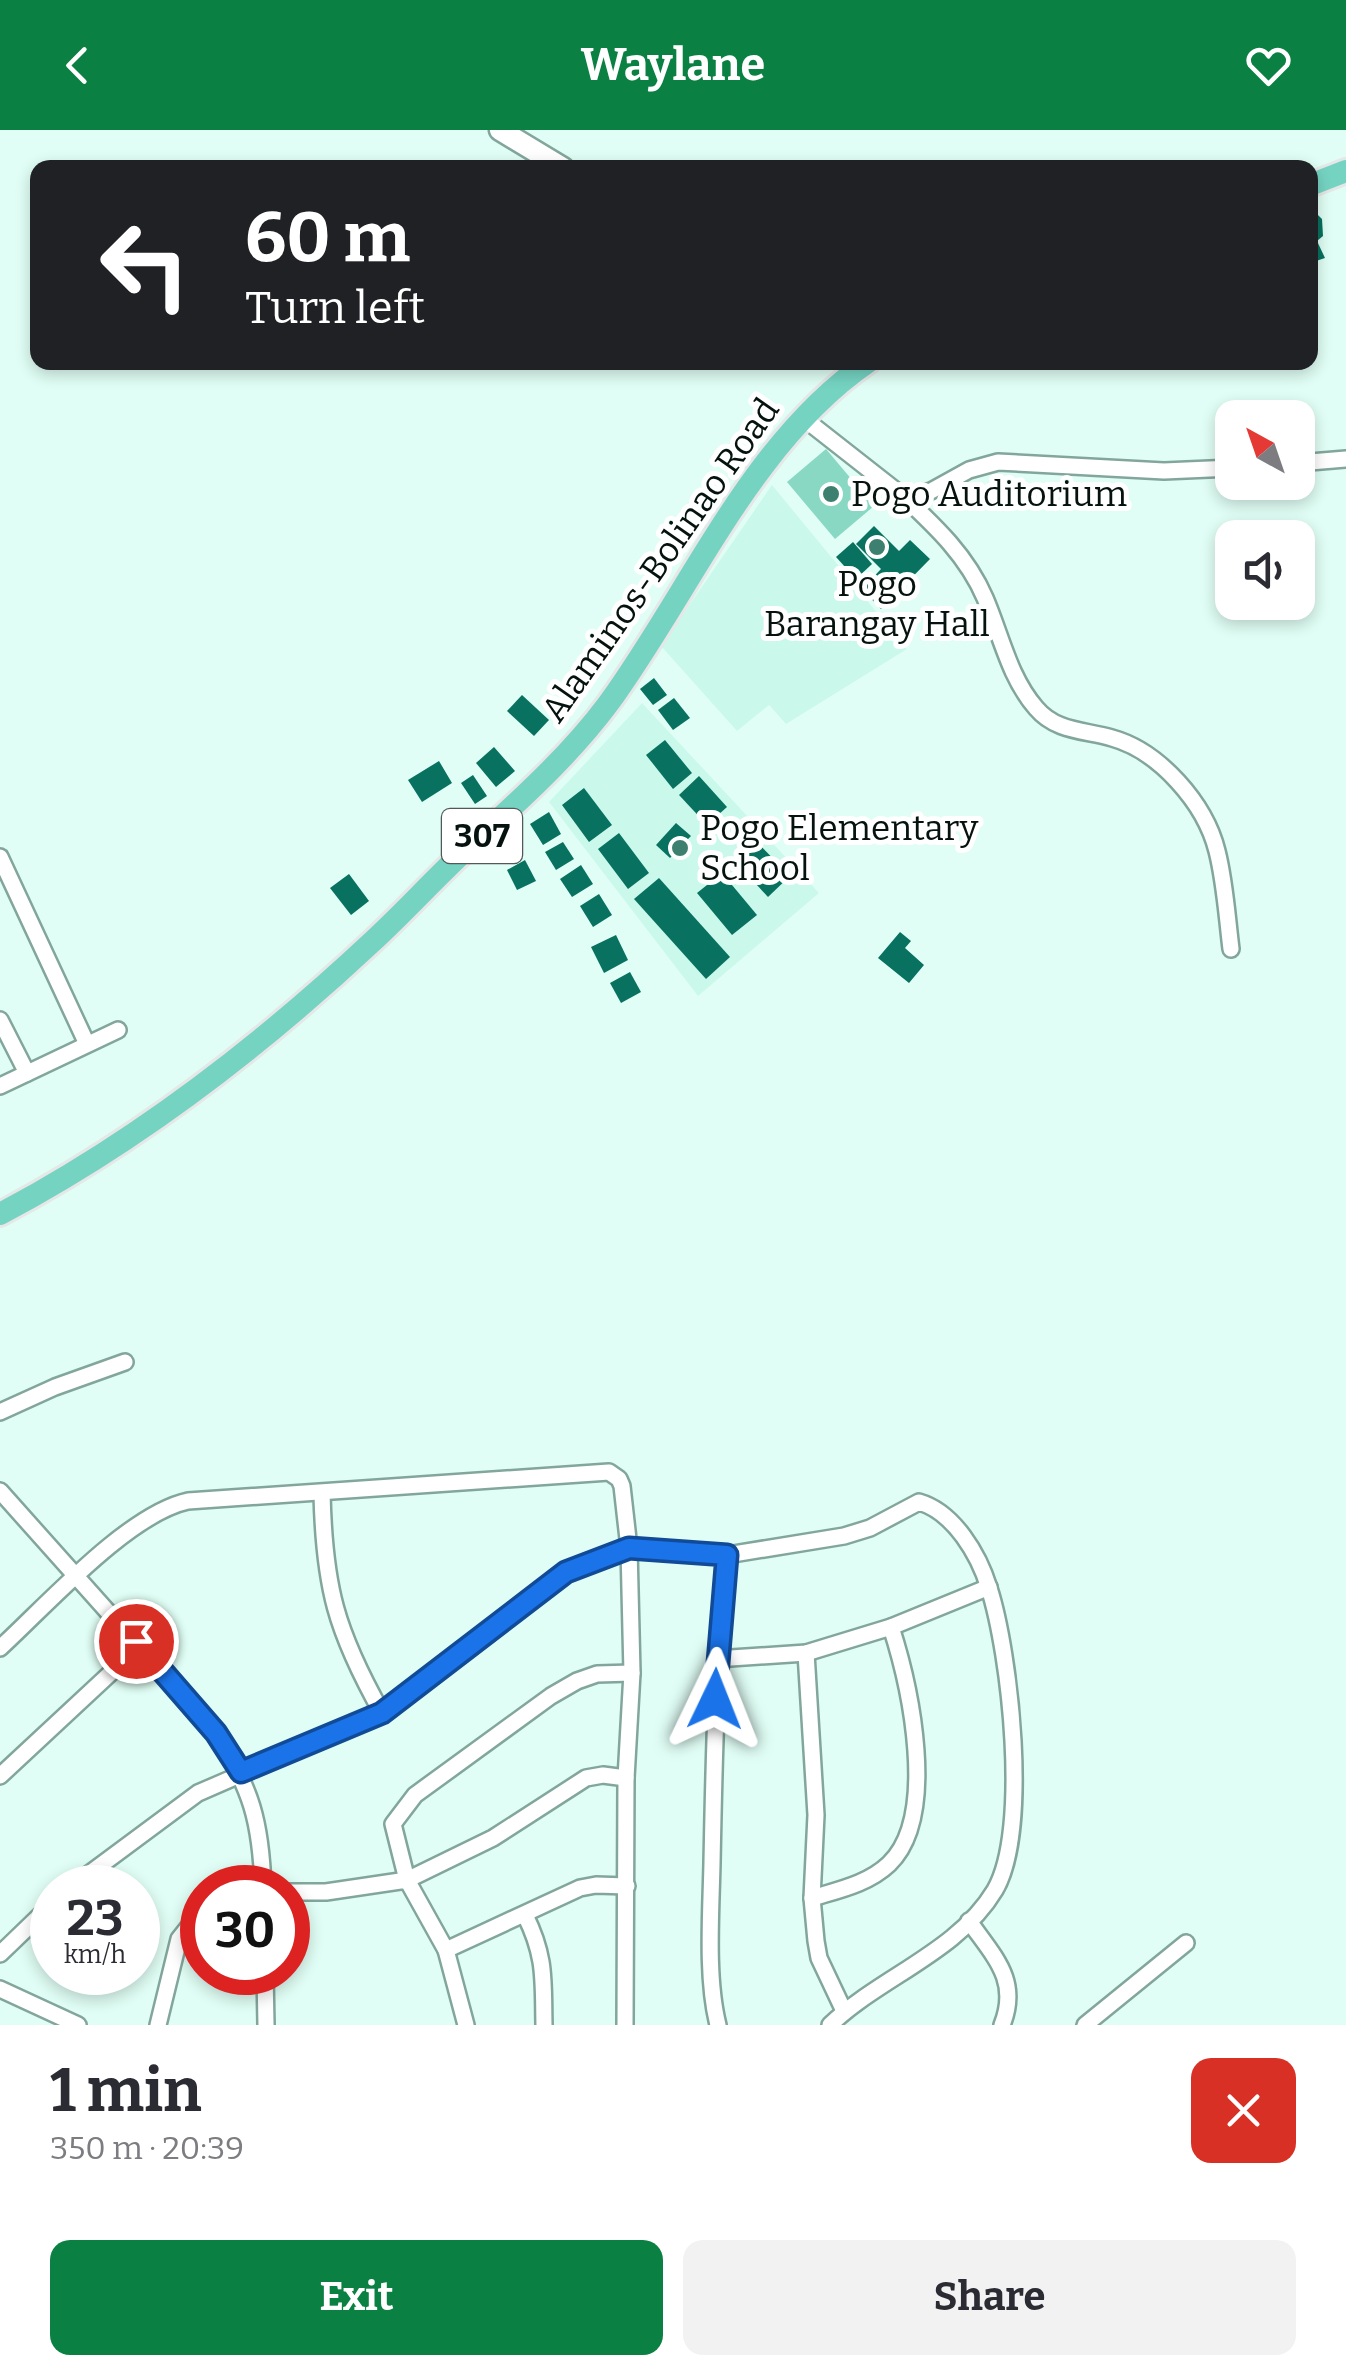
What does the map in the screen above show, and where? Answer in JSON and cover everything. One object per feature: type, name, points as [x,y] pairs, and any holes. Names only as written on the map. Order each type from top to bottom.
[{"type":"main road","points":[[1318,181],[1346,171]]},
{"type":"main road","name":"Alaminos-Bolinao Road","points":[[0,1214],[136,1133],[234,1060],[372,942],[534,788],[608,704],[744,497],[802,417],[830,389],[857,370]]},
{"type":"street","points":[[500,130],[550,160]]},
{"type":"street","points":[[802,417],[904,497],[944,534],[983,594],[1018,682],[1037,710],[1076,732],[1136,745],[1158,760],[1176,780],[1206,824],[1217,851],[1232,949]]},
{"type":"street","points":[[1315,462],[1346,459]]},
{"type":"street","points":[[904,497],[931,491],[969,470],[998,462],[1164,471],[1215,469]]},
{"type":"street","points":[[0,857],[88,1044]]},
{"type":"street","points":[[0,1020],[26,1072]]},
{"type":"street","points":[[0,1086],[118,1030]]},
{"type":"street","points":[[0,1412],[126,1362]]},
{"type":"street","points":[[0,1648],[132,1527],[167,1505],[188,1500],[609,1472],[622,1486],[629,1548],[632,1674],[626,1778],[625,2025]]},
{"type":"street","points":[[0,1492],[216,1733],[241,1772],[262,1838],[262,1865]]},
{"type":"street","points":[[322,1493],[323,1556],[336,1616],[354,1662],[382,1713]]},
{"type":"street","points":[[101,1865],[198,1793],[382,1713],[550,1582],[629,1548],[727,1555],[844,1536],[870,1528],[919,1502],[944,1515],[958,1530],[989,1587],[1014,1714],[1011,1837],[1005,1868],[994,1891],[969,1922],[830,2025]]},
{"type":"street","points":[[718,2025],[712,1898],[716,1659],[727,1555]]},
{"type":"street","points":[[716,1659],[806,1653],[891,1627],[989,1587]]},
{"type":"street","points":[[812,1898],[854,1886],[888,1864],[912,1826],[916,1735],[904,1667],[891,1627]]},
{"type":"street","points":[[0,1776],[130,1655],[136,1641]]},
{"type":"street","points":[[806,1653],[816,1815],[812,1898],[820,1958],[844,2012]]},
{"type":"street","points":[[466,2025],[446,1950],[407,1880],[393,1824],[416,1795],[577,1680],[597,1674],[632,1674]]},
{"type":"street","points":[[310,1892],[407,1880],[493,1838],[586,1778],[626,1778]]},
{"type":"street","points":[[446,1950],[580,1888],[627,1886]]},
{"type":"street","points":[[526,1915],[543,1961],[544,2025]]},
{"type":"street","points":[[969,1922],[1002,1968],[1009,1985],[1002,2025]]},
{"type":"street","points":[[0,1954],[30,1925]]},
{"type":"street","points":[[158,2025],[180,1938]]},
{"type":"street","points":[[1085,2025],[1186,1943]]},
{"type":"street","points":[[0,1988],[78,2025]]},
{"type":"street","points":[[265,1995],[266,2025]]},
{"type":"shaded area","name":"Pogo Auditorium","points":[[826,449],[874,506],[835,539],[787,482]]},
{"type":"shaded area","points":[[772,485],[907,649],[786,724],[769,705],[737,731],[661,646]]},
{"type":"shaded area","name":"Pogo Elementary School","points":[[642,703],[819,893],[698,996],[549,802]]},
{"type":"building","points":[[1318,215],[1322,219],[1323,236],[1318,240]]},
{"type":"building","points":[[874,526],[899,551],[910,540],[930,559],[881,609],[862,589],[881,569],[856,544]]},
{"type":"building","points":[[853,542],[872,564],[856,579],[836,557]]},
{"type":"building","points":[[654,678],[667,695],[653,705],[640,689]]},
{"type":"building","points":[[522,695],[549,720],[534,736],[507,711]]},
{"type":"building","points":[[674,698],[690,718],[673,730],[658,710]]},
{"type":"building","points":[[665,740],[692,773],[673,789],[646,755]]},
{"type":"building","points":[[494,747],[515,771],[496,787],[476,763]]},
{"type":"building","points":[[439,761],[452,783],[422,802],[408,780]]},
{"type":"building","points":[[473,775],[487,796],[475,804],[461,783]]},
{"type":"building","points":[[699,776],[727,807],[707,825],[679,795]]},
{"type":"building","points":[[584,788],[612,825],[589,842],[562,805]]},
{"type":"building","points":[[549,812],[561,834],[543,845],[530,824]]},
{"type":"building","points":[[676,823],[691,836],[670,858],[656,845]]},
{"type":"building","points":[[619,833],[649,873],[628,889],[598,849]]},
{"type":"building","points":[[756,841],[790,876],[768,897],[735,861]]},
{"type":"building","points":[[563,842],[574,859],[556,870],[545,852]]},
{"type":"building","points":[[525,860],[536,881],[517,890],[507,870]]},
{"type":"building","points":[[581,865],[593,884],[572,897],[560,879]]},
{"type":"building","points":[[722,873],[757,915],[732,935],[697,893]]},
{"type":"building","points":[[349,874],[369,901],[351,915],[330,888]]},
{"type":"building","points":[[659,878],[730,957],[706,979],[634,899]]},
{"type":"building","points":[[599,894],[612,915],[593,927],[580,906]]},
{"type":"building","points":[[900,932],[911,941],[905,948],[924,965],[909,983],[878,958]]},
{"type":"building","points":[[616,935],[628,960],[604,973],[591,947]]},
{"type":"building","points":[[630,972],[641,992],[621,1003],[610,983]]},
{"type":"place","name":"Pogo Auditorium","points":[[831,494]]},
{"type":"place","name":"Pogo Barangay Hall","points":[[877,547]]},
{"type":"place","name":"Pogo Elementary School","points":[[680,848]]},
{"type":"route","points":[[136,1641],[216,1733],[241,1772],[382,1713],[566,1572],[629,1548],[727,1555],[715,1699]]}]
